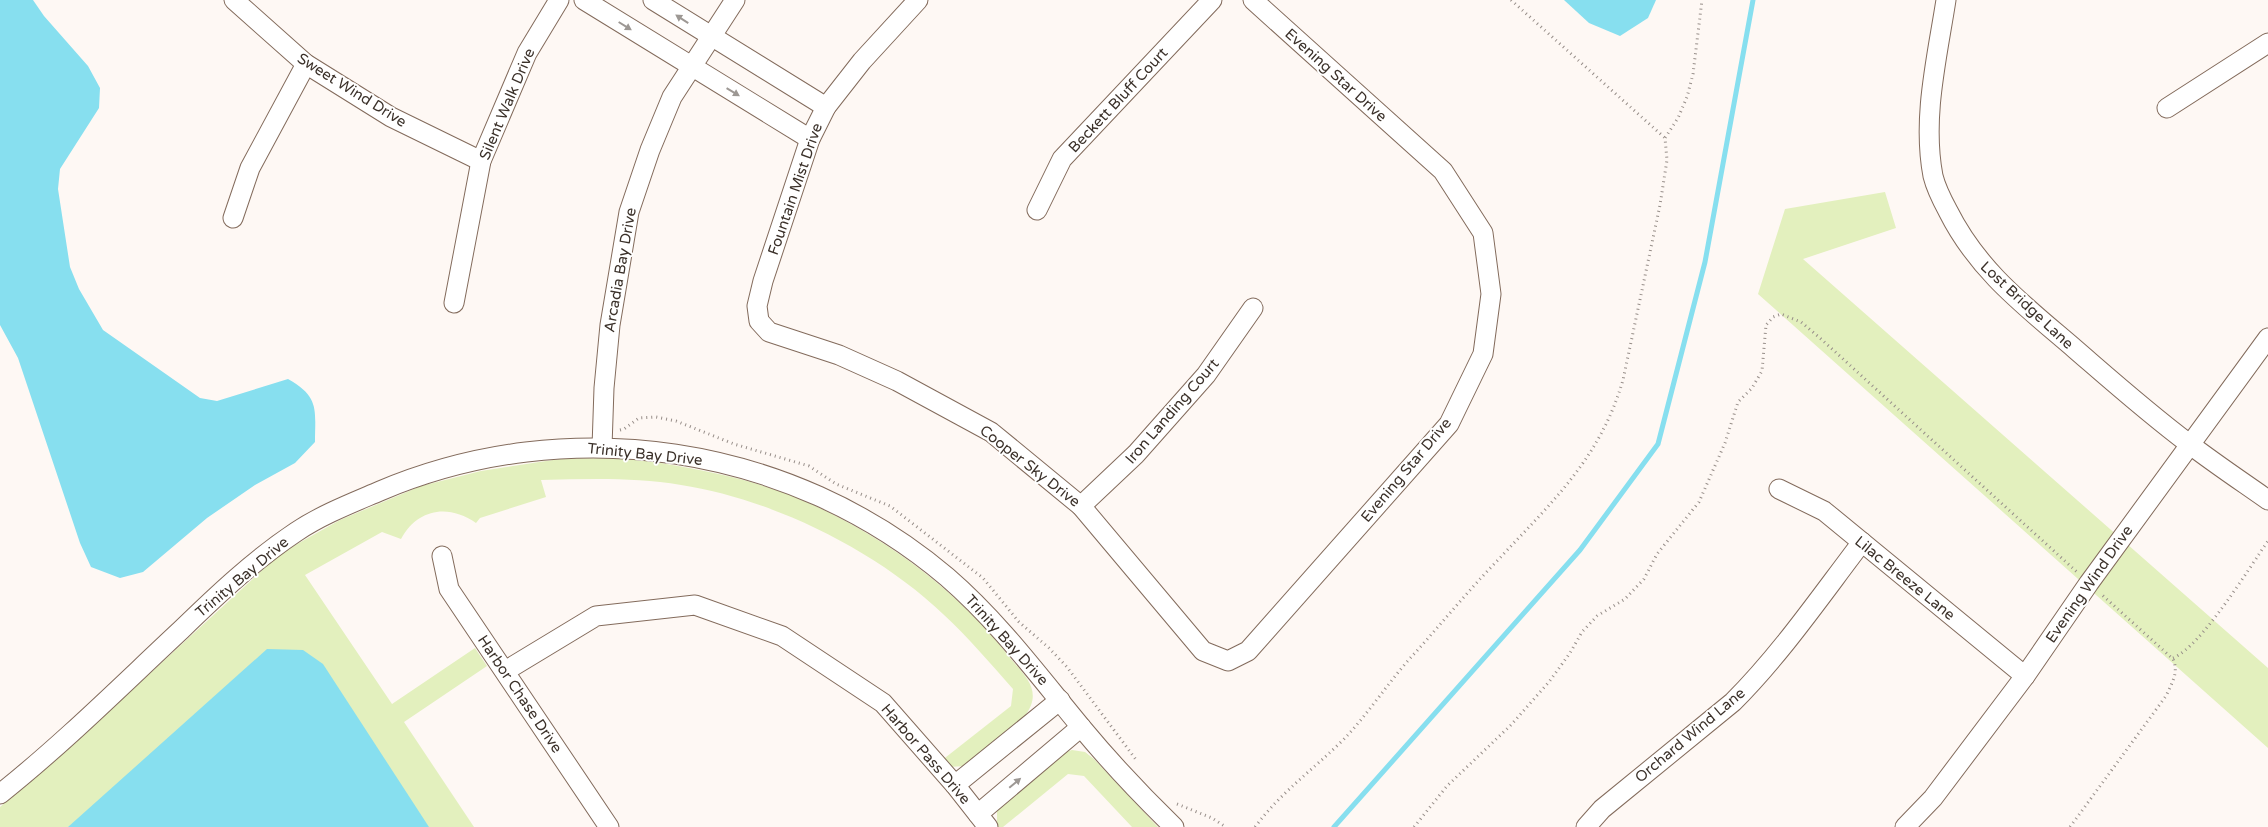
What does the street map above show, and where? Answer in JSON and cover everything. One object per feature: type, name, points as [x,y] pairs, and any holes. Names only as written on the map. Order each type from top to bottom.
[{"type":"street","name":"Sweet Wind Drive","points":[[234,0],[306,64],[391,117],[481,161]]},
{"type":"street","name":"Silent Walk Drive","points":[[454,303],[481,161],[527,53],[560,0]]},
{"type":"street","points":[[584,0],[810,139]]},
{"type":"street","points":[[653,0],[826,107]]},
{"type":"street","name":"Arcadia Bay Drive","points":[[602,447],[604,388],[610,325],[628,212],[650,150],[672,97],[735,0]]},
{"type":"street","name":"Fountain Mist Drive","points":[[759,321],[757,306],[764,281],[810,139],[826,107],[862,61],[918,0]]},
{"type":"street","name":"Beckett Bluff Court","points":[[1037,210],[1062,159],[1212,0]]},
{"type":"street","name":"Evening Star Drive","points":[[1228,661],[1248,651],[1449,424],[1483,354],[1490,294],[1483,233],[1443,171],[1253,0]]},
{"type":"street","name":"Lost Bridge Lane","points":[[1946,0],[1933,80],[1929,142],[1934,178],[1940,196],[1959,233],[1981,264],[2009,292],[2146,410],[2189,444],[2268,500]]},
{"type":"street","points":[[2167,108],[2268,43]]},
{"type":"street","points":[[233,218],[250,168],[306,64]]},
{"type":"street","name":"Iron Landing Court","points":[[1081,506],[1136,454],[1206,375],[1253,308]]},
{"type":"street","name":"Cooper Sky Drive","points":[[759,321],[769,332],[839,355],[897,380],[991,432],[1081,506],[1203,651],[1228,661]]},
{"type":"street","name":"Evening Wind Drive","points":[[1905,827],[1933,798],[2025,676],[2189,444],[2268,338]]},
{"type":"street","name":"Trinity Bay Drive","points":[[0,794],[80,724],[210,602],[261,557],[299,529],[343,507],[388,488],[444,469],[509,453],[602,447],[669,454],[715,462],[777,478],[839,505],[908,547],[946,576],[984,611],[1081,727],[1140,793],[1174,827]]},
{"type":"street","name":"Lilac Breeze Lane","points":[[1779,489],[1824,511],[2025,676]]},
{"type":"street","name":"Orchard Wind Lane","points":[[1586,827],[1602,808],[1733,702],[1751,684],[1862,542]]},
{"type":"street","name":"Harbor Chase Drive","points":[[442,556],[449,589],[609,827]]},
{"type":"street","name":"Harbor Pass Drive","points":[[505,671],[596,616],[695,605],[782,636],[883,703],[955,785],[983,821]]},
{"type":"street","points":[[955,785],[1060,700]]},
{"type":"street","points":[[983,821],[1081,727]]},
{"type":"path","points":[[1512,0],[1665,138]]},
{"type":"path","points":[[1255,827],[1291,786],[1348,734],[1496,561],[1563,490],[1599,440],[1617,402],[1623,380],[1660,205],[1667,160],[1665,138],[1678,118],[1687,97],[1693,74],[1702,0]]},
{"type":"path","points":[[2173,658],[2188,648],[2209,624],[2268,541]]},
{"type":"green space","points":[[1885,192],[1896,228],[1803,259],[2268,668],[2268,748],[1758,294],[1785,209]]},
{"type":"green space","points":[[566,458],[641,460],[713,473],[748,481],[782,492],[844,520],[905,558],[934,580],[985,628],[1030,684],[1033,699],[1030,707],[1024,717],[965,766],[949,767],[941,761],[1011,706],[1013,689],[979,650],[943,614],[887,569],[855,549],[786,515],[716,492],[663,482],[611,479],[541,480],[546,497],[480,518],[476,523],[455,513],[435,512],[425,515],[408,529],[401,539],[382,532],[305,575],[392,704],[475,648],[487,666],[404,722],[474,827],[0,827],[0,807],[84,734],[281,553],[340,520],[421,486],[481,471]]},
{"type":"green space","points":[[1072,750],[1085,752],[1094,759],[1158,827],[1132,827],[1084,776],[1068,774],[1003,827],[997,827],[997,811],[1001,805],[1063,753]]},
{"type":"water","points":[[0,0],[33,0],[44,16],[88,66],[100,88],[99,108],[60,169],[58,189],[70,267],[79,289],[103,330],[200,398],[217,401],[288,379],[306,392],[314,405],[315,442],[295,463],[255,485],[207,518],[143,572],[120,578],[91,567],[80,543],[18,358],[0,325]]},
{"type":"water","points":[[1564,0],[1656,0],[1648,18],[1620,36],[1589,23]]},
{"type":"water","points":[[267,649],[303,650],[323,664],[429,827],[68,827]]},
{"type":"waterway","points":[[1334,827],[1580,550],[1658,444],[1705,262],[1753,0]]}]
